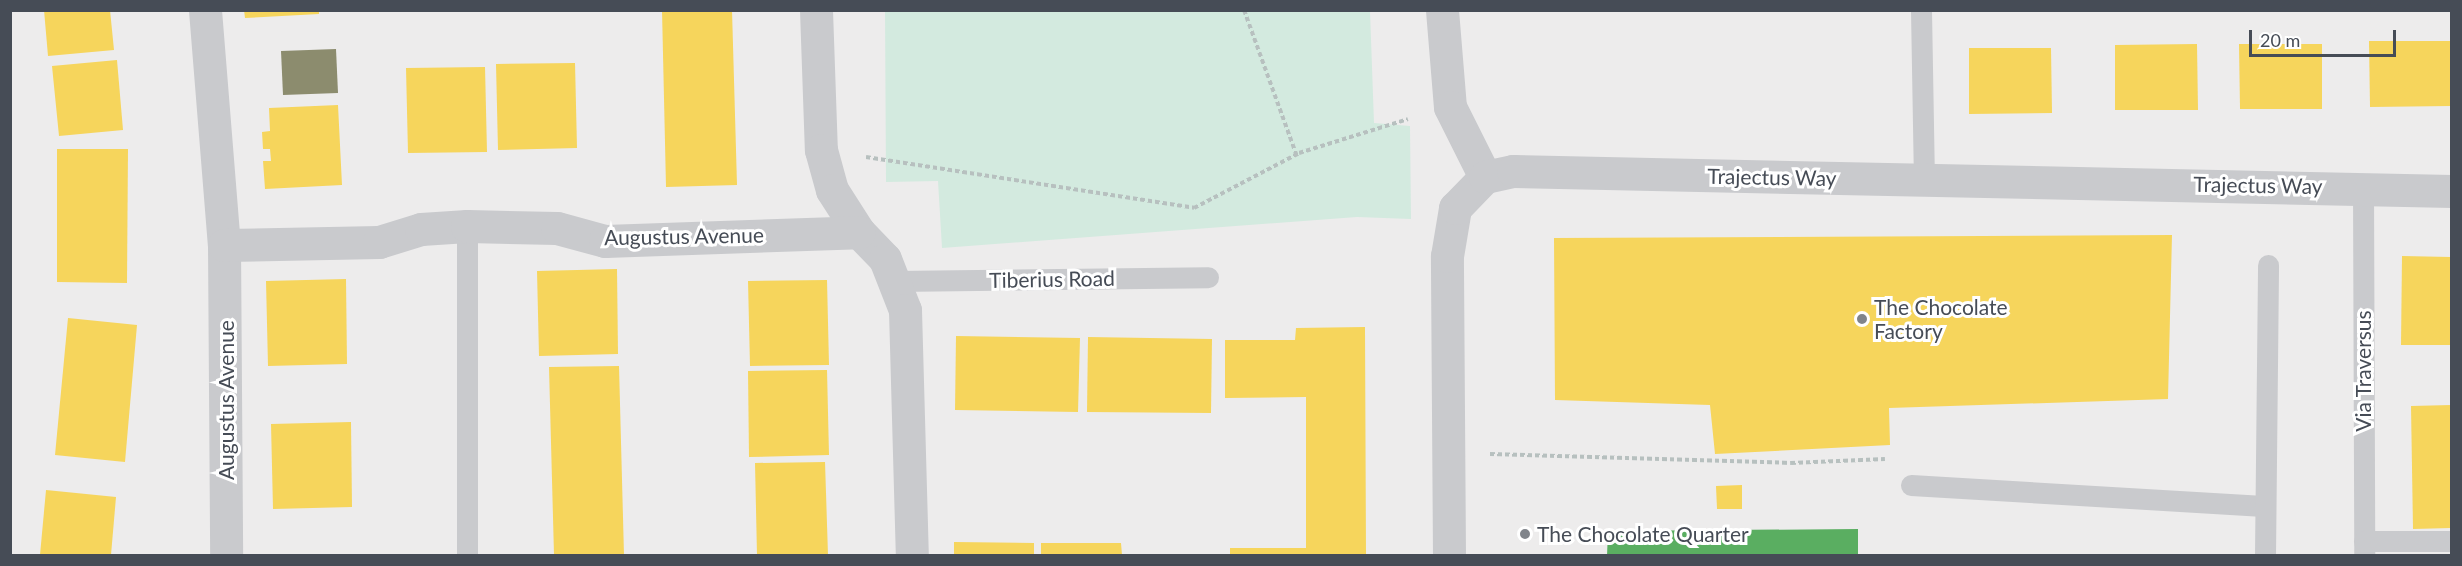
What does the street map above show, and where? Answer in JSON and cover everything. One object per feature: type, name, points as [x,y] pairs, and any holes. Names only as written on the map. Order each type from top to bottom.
[{"type":"street","name":"Augustus Avenue","points":[[204,10],[224,244],[226,555]]},
{"type":"street","points":[[816,10],[821,150],[831,190],[859,232],[885,259],[905,310],[912,555]]},
{"type":"street","points":[[1442,10],[1443,76],[1450,106],[1485,177],[1455,208],[1447,256],[1449,555]]},
{"type":"street","name":"Trajectus Way","points":[[1485,177],[1513,171],[2363,187],[2451,191]]},
{"type":"street","name":"Augustus Avenue","points":[[224,244],[379,242],[421,230],[467,226],[557,228],[605,241],[859,232]]},
{"type":"lane","points":[[1921,10],[1924,179]]},
{"type":"lane","name":"Via Traversus","points":[[2363,187],[2364,548]]},
{"type":"lane","points":[[467,226],[467,555]]},
{"type":"lane","points":[[2265,555],[2268,264]]},
{"type":"lane","name":"Tiberius Road","points":[[895,281],[1208,277]]},
{"type":"lane","points":[[1911,485],[2264,506]]},
{"type":"lane","points":[[2364,548],[2451,541]]},
{"type":"path","points":[[1244,10],[1296,154]]},
{"type":"path","points":[[821,150],[1194,208],[1296,154],[1407,121],[1443,76]]},
{"type":"path","points":[[1448,453],[1791,463],[1900,459],[1911,485]]},
{"type":"green space","points":[[885,11],[1370,11],[1374,123],[1410,126],[1411,219],[1357,217],[942,248],[938,181],[886,182]]},
{"type":"building: Homes","points":[[44,10],[110,10],[114,50],[48,56]]},
{"type":"building: Homes","points":[[244,10],[319,10],[319,14],[245,18]]},
{"type":"building: Homes","points":[[662,10],[732,10],[737,185],[666,187]]},
{"type":"building: Homes","points":[[2369,41],[2451,41],[2451,106],[2370,107]]},
{"type":"building: Homes","points":[[2197,44],[2198,110],[2115,110],[2115,45]]},
{"type":"building: Homes","points":[[2239,44],[2322,44],[2322,109],[2240,109]]},
{"type":"building: Homes","points":[[1969,48],[2051,48],[2052,113],[1969,114]]},
{"type":"building: Homes","points":[[117,60],[123,130],[59,136],[52,66]]},
{"type":"building: Homes","points":[[575,63],[577,148],[498,150],[496,64]]},
{"type":"building: Homes","points":[[485,67],[487,152],[408,153],[406,68]]},
{"type":"building: Homes","points":[[338,105],[342,185],[265,189],[263,161],[271,161],[270,149],[263,149],[262,132],[270,131],[269,108]]},
{"type":"building: Homes","points":[[57,149],[128,149],[127,283],[57,282]]},
{"type":"building: Homes","name":"The Chocolate Factory","points":[[2172,235],[2168,399],[1889,408],[1890,445],[1715,454],[1710,405],[1555,400],[1554,238]]},
{"type":"building: Homes","points":[[2402,256],[2451,257],[2451,345],[2401,345]]},
{"type":"building: Homes","points":[[617,269],[618,354],[539,356],[537,271]]},
{"type":"building: Homes","points":[[346,279],[347,364],[268,366],[266,281]]},
{"type":"building: Homes","points":[[827,280],[829,365],[750,366],[748,281]]},
{"type":"building: Homes","points":[[68,318],[137,325],[125,462],[55,455]]},
{"type":"building: Homes","points":[[1365,327],[1366,555],[1230,555],[1230,548],[1306,548],[1306,397],[1225,398],[1225,340],[1295,340],[1296,328]]},
{"type":"building: Homes","points":[[956,336],[1080,338],[1078,412],[955,410]]},
{"type":"building: Homes","points":[[1088,337],[1212,339],[1211,413],[1087,412]]},
{"type":"building: Homes","points":[[619,366],[624,555],[554,555],[549,367]]},
{"type":"building: Homes","points":[[827,370],[829,455],[749,457],[748,371]]},
{"type":"building: Homes","points":[[2451,405],[2451,528],[2413,529],[2411,406]]},
{"type":"building: Homes","points":[[351,422],[352,507],[273,509],[271,424]]},
{"type":"building: Homes","points":[[825,462],[828,555],[757,555],[755,463]]},
{"type":"building: Homes","points":[[1742,485],[1742,509],[1717,509],[1716,486]]},
{"type":"building: Homes","points":[[46,490],[116,497],[111,555],[40,555]]},
{"type":"building: Homes","points":[[954,542],[1034,543],[1034,555],[954,555]]},
{"type":"building: Homes","points":[[1041,543],[1121,543],[1122,555],[1041,555]]},
{"type":"building: Public","points":[[1858,529],[1858,556],[1607,556],[1608,531]]},
{"type":"building: Industry","points":[[336,49],[338,93],[283,95],[281,51]]},
{"type":"place","name":"The Chocolate Factory","points":[[1862,319]]},
{"type":"place","name":"The Chocolate Quarter","points":[[1525,534]]}]
